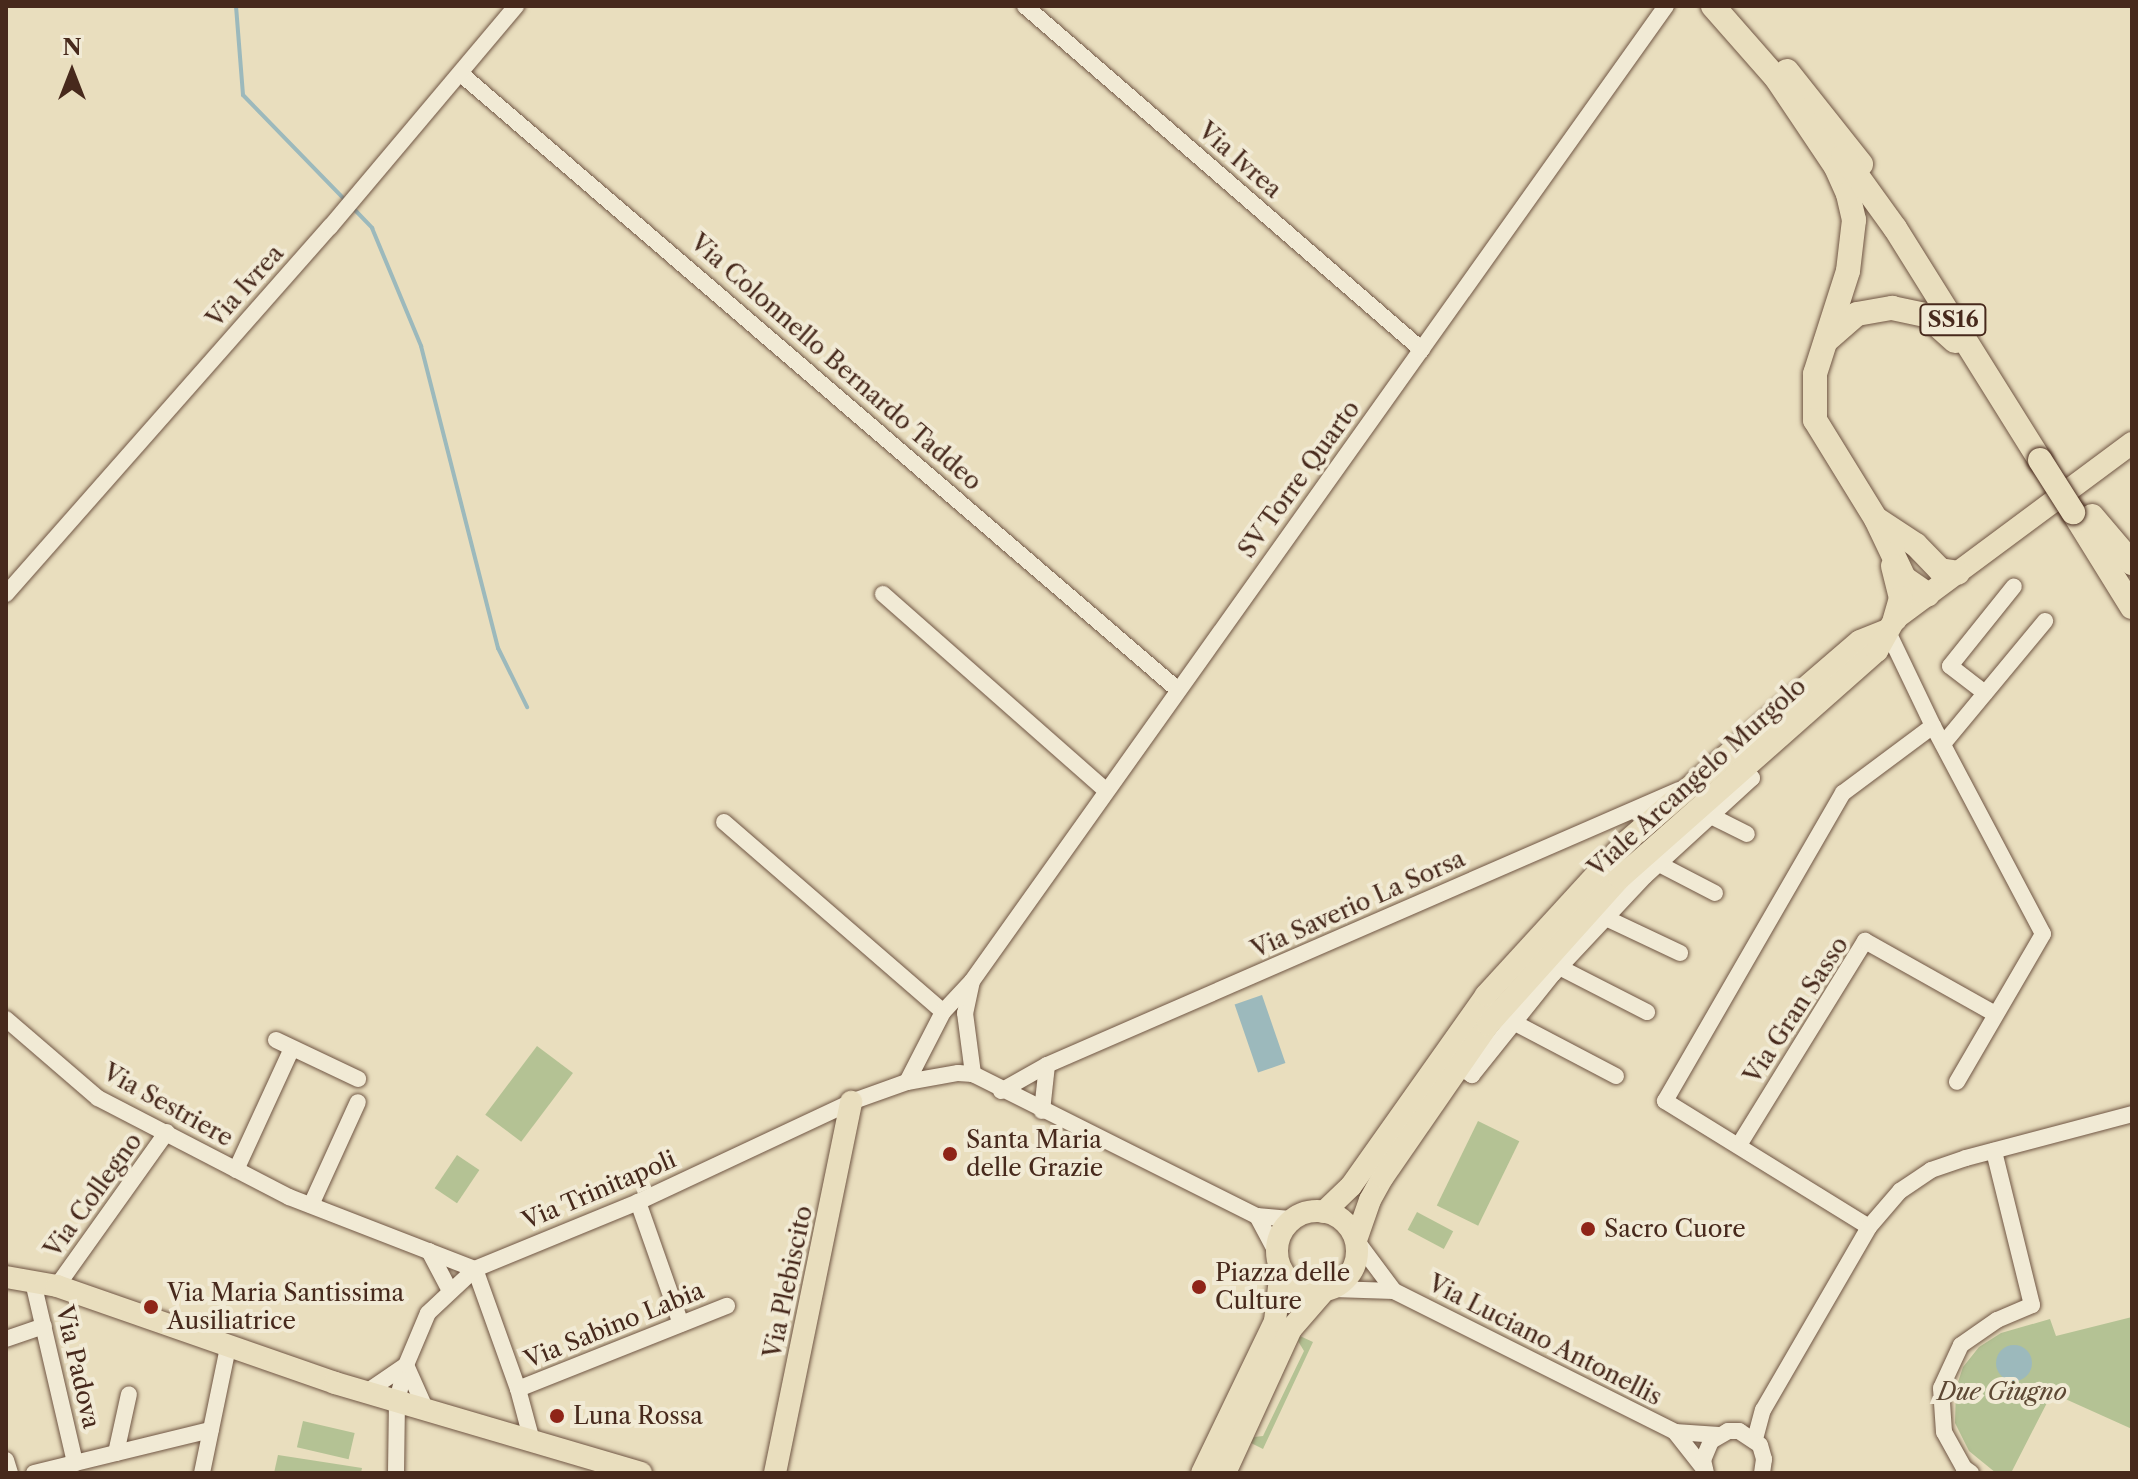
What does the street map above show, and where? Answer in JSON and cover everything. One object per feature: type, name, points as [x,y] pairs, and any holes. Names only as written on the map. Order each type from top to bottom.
[{"type":"highway","name":"SS16","points":[[1721,8],[1842,156]]},
{"type":"highway","name":"SS16","points":[[1721,8],[1842,156],[1895,228],[2132,580]]},
{"type":"highway","points":[[1861,185],[1853,246],[1815,374],[1815,420],[1876,519],[1904,578],[1928,595]]},
{"type":"highway","points":[[1820,350],[1836,330],[1857,314],[1892,308],[1926,315],[1955,340],[1991,397],[2045,454]]},
{"type":"highway","name":"SS16","points":[[2083,510],[2132,607]]},
{"type":"highway","points":[[2083,510],[2132,563]]},
{"type":"highway","points":[[1876,519],[1940,570],[1958,573]]},
{"type":"highway","points":[[1876,519],[1899,583],[1901,598],[1891,624]]},
{"type":"highway","points":[[1924,555],[1928,595]]},
{"type":"main road","name":"Viale Arcangelo Murgolo","points":[[1324,1212],[1351,1186],[1500,977],[1626,842],[1687,786],[1860,641],[1891,624],[2132,443]]},
{"type":"main road","name":"Viale Arcangelo Murgolo","points":[[1356,1240],[1377,1188],[1459,1066],[1516,990],[1620,878],[1877,651],[1891,624]]},
{"type":"main road","name":"Via Plebiscito","points":[[775,1473],[851,1102]]},
{"type":"main road","points":[[1202,1473],[1275,1321],[1284,1227],[1293,1219],[1313,1211],[1324,1212],[1344,1222],[1356,1240],[1358,1252],[1351,1274],[1328,1290],[1291,1329],[1225,1473]]},
{"type":"main road","points":[[1279,1260],[1299,1288],[1328,1290]]},
{"type":"main road","points":[[6,1277],[57,1286],[365,1393],[641,1473]]},
{"type":"street","name":"Via Ivrea","points":[[6,594],[330,227],[516,6]]},
{"type":"street","name":"Via Ivrea","points":[[1025,6],[1422,350]]},
{"type":"street","name":"SV Torre Quarto","points":[[907,1082],[943,1012],[972,981],[1105,790],[1666,6]]},
{"type":"street","name":"Via Colonnello Bernardo Taddeo","points":[[461,74],[1177,689]]},
{"type":"street","points":[[1985,693],[1950,666],[2014,586]]},
{"type":"street","points":[[883,594],[1105,790]]},
{"type":"street","points":[[1943,744],[2045,621]]},
{"type":"street","points":[[1891,624],[1933,726],[2043,934],[1957,1082]]},
{"type":"street","points":[[1869,1227],[1665,1101],[1843,793],[1933,726]]},
{"type":"street","points":[[1459,1066],[1472,1075],[1559,967],[1659,864],[1752,778],[1742,768]]},
{"type":"street","name":"Via Saverio La Sorsa","points":[[1001,1091],[1047,1065],[1687,786]]},
{"type":"street","points":[[1711,816],[1747,834]]},
{"type":"street","points":[[724,822],[943,1012]]},
{"type":"street","points":[[1659,864],[1715,893]]},
{"type":"street","points":[[1606,918],[1680,953]]},
{"type":"street","name":"Via Gran Sasso","points":[[1739,1145],[1865,941],[1995,1014]]},
{"type":"street","points":[[1559,967],[1647,1012]]},
{"type":"street","name":"SV Torre Quarto","points":[[972,981],[965,1013],[973,1074]]},
{"type":"street","name":"Via Sestriere","points":[[6,1019],[98,1098],[311,1205],[475,1269]]},
{"type":"street","points":[[1515,1023],[1616,1076]]},
{"type":"street","points":[[276,1040],[358,1079]]},
{"type":"street","name":"Via Sestriere","points":[[236,1170],[292,1048]]},
{"type":"street","points":[[1042,1111],[1047,1065]]},
{"type":"street","name":"Via Trinitapoli","points":[[396,1473],[397,1401],[406,1365],[428,1313],[449,1289],[475,1269],[638,1202],[851,1102],[907,1082],[958,1073],[973,1074]]},
{"type":"street","points":[[973,1074],[1001,1091],[1257,1216],[1293,1219]]},
{"type":"street","points":[[311,1205],[358,1102]]},
{"type":"street","points":[[1779,1473],[1763,1466],[1755,1439],[1763,1410],[1869,1227],[1900,1191],[1931,1170],[2132,1114]]},
{"type":"street","name":"Via Collegno","points":[[57,1286],[167,1132]]},
{"type":"street","points":[[1971,1473],[1964,1468],[1944,1432],[1941,1388],[1961,1345],[1997,1320],[2032,1305],[1994,1151]]},
{"type":"street","points":[[638,1202],[681,1324]]},
{"type":"street","points":[[1257,1216],[1279,1260]]},
{"type":"street","name":"Via Luciano Antonellis","points":[[1356,1240],[1394,1291]]},
{"type":"street","points":[[429,1251],[449,1289]]},
{"type":"street","points":[[475,1269],[518,1389],[532,1441]]},
{"type":"street","name":"Via Padova","points":[[33,1282],[75,1463]]},
{"type":"street","name":"Via Luciano Antonellis","points":[[1328,1290],[1394,1291],[1675,1432],[1719,1435],[1739,1431]]},
{"type":"street","name":"Via Sabino Labia","points":[[518,1389],[727,1306]]},
{"type":"street","points":[[6,1339],[44,1326]]},
{"type":"street","points":[[202,1473],[228,1347]]},
{"type":"street","points":[[365,1393],[406,1365],[426,1410]]},
{"type":"street","points":[[116,1453],[129,1394]]},
{"type":"street","points":[[1755,1439],[1739,1431],[1763,1410]]},
{"type":"street","points":[[41,1472],[211,1430]]},
{"type":"street","name":"Via Luciano Antonellis","points":[[1675,1432],[1705,1471]]},
{"type":"street","points":[[1705,1471],[1706,1450],[1719,1435]]},
{"type":"street","points":[[6,1460],[10,1473]]},
{"type":"green space","points":[[537,1046],[573,1073],[521,1142],[485,1115]]},
{"type":"green space","points":[[1478,1121],[1519,1141],[1478,1226],[1437,1205]]},
{"type":"green space","points":[[457,1155],[479,1170],[457,1203],[435,1188]]},
{"type":"green space","points":[[1417,1212],[1453,1231],[1444,1249],[1408,1230]]},
{"type":"green space","name":"Due Giugno","points":[[2132,1317],[2132,1429],[2052,1393],[2011,1473],[1996,1473],[1969,1451],[1955,1423],[1956,1388],[1963,1367],[1979,1347],[2001,1333],[2050,1319],[2056,1336]]},
{"type":"green space","points":[[1300,1336],[1313,1342],[1263,1449],[1251,1443],[1254,1437],[1263,1436],[1304,1351],[1298,1341]]},
{"type":"green space","points":[[303,1421],[355,1433],[349,1459],[297,1447]]},
{"type":"green space","points":[[278,1455],[362,1468],[361,1473],[274,1473]]},
{"type":"water","points":[[1262,995],[1285,1063],[1258,1073],[1235,1004]]},
{"type":"water","points":[[2014,1345],[2027,1350],[2032,1363],[2027,1376],[2014,1381],[2001,1376],[1996,1363],[2001,1350]]},
{"type":"waterway","points":[[236,6],[243,95],[346,201]]},
{"type":"waterway","points":[[353,208],[372,228],[421,346],[498,648],[527,707]]},
{"type":"place","name":"Santa Maria delle Grazie","points":[[950,1154]]},
{"type":"place","name":"Sacro Cuore","points":[[1588,1229]]},
{"type":"place","name":"Piazza delle Culture","points":[[1199,1287]]},
{"type":"place","name":"Via Maria Santissima Ausiliatrice","points":[[151,1307]]},
{"type":"place","name":"Luna Rossa","points":[[557,1416]]}]
